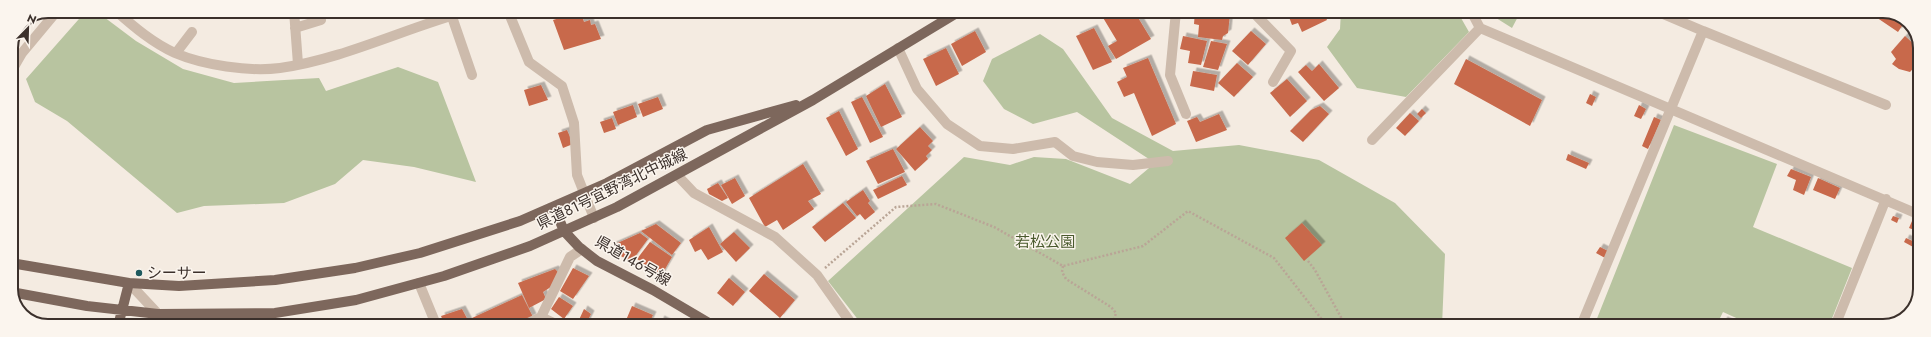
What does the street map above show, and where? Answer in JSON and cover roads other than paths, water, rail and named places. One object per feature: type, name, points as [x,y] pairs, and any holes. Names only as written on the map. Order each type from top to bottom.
[{"type":"main road","name":"県道81号宜野湾北中城線","points":[[18,293],[122,311],[158,314],[276,313],[356,300],[444,276],[530,246],[594,218],[677,175],[813,100],[948,18]]},
{"type":"main road","name":"県道81号宜野湾北中城線","points":[[18,264],[129,283],[179,286],[275,280],[355,268],[420,253],[520,221],[554,208],[607,183],[707,130],[813,100]]},
{"type":"main road","name":"県道146号線","points":[[554,208],[564,231],[582,249],[597,261],[654,290],[697,319]]},
{"type":"main road","points":[[120,319],[129,283]]},
{"type":"street","points":[[18,60],[51,18]]},
{"type":"street","points":[[124,18],[142,33],[176,53],[215,64],[249,70],[279,68],[329,57],[437,18]]},
{"type":"street","points":[[294,18],[298,64]]},
{"type":"street","points":[[453,18],[472,75]]},
{"type":"street","points":[[511,18],[529,62],[562,86],[574,123],[577,175],[594,218]]},
{"type":"street","points":[[1175,18],[1170,75],[1186,114]]},
{"type":"street","points":[[1259,18],[1291,51],[1273,82]]},
{"type":"street","points":[[1475,18],[1480,28],[1913,212]]},
{"type":"street","points":[[1672,18],[1886,106]]},
{"type":"street","points":[[295,28],[321,20]]},
{"type":"street","points":[[1372,140],[1480,28]]},
{"type":"street","points":[[1584,319],[1703,31]]},
{"type":"street","points":[[176,53],[192,32]]},
{"type":"street","points":[[898,48],[917,89],[947,124],[980,146],[1013,149],[1055,142],[1073,156],[1097,162],[1133,166],[1168,161]]},
{"type":"street","points":[[677,175],[694,193],[775,237],[818,274],[848,319]]},
{"type":"street","points":[[1838,319],[1886,199]]},
{"type":"street","points":[[536,319],[540,317],[570,257],[582,249]]},
{"type":"street","points":[[129,283],[158,314],[160,319]]},
{"type":"street","points":[[419,283],[434,319]]},
{"type":"street","points":[[540,317],[544,319]]},
{"type":"place","name":"シーサー","points":[[139,273]]},
{"type":"park label","name":"若松公園","points":[[1045,242]]}]
